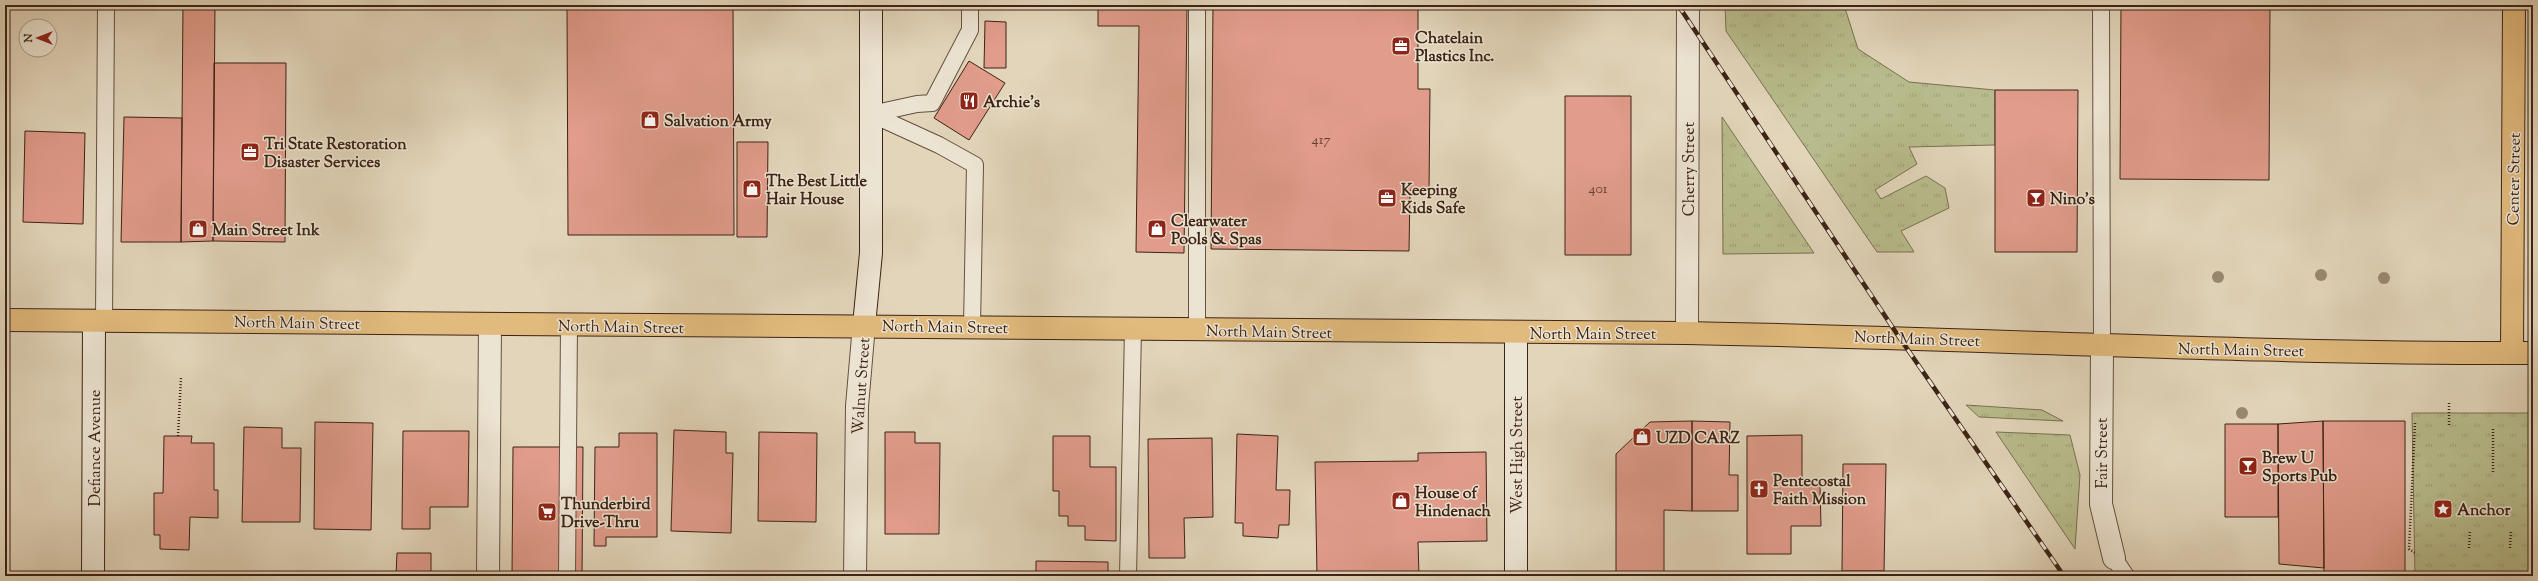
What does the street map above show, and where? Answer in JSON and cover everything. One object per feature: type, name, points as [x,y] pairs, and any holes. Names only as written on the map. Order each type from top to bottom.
[{"type":"main road","name":"Center Street","points":[[2514,5],[2523,353]]},
{"type":"main road","name":"North Main Street","points":[[5,320],[732,327],[864,325],[1197,330],[1687,333],[1899,337],[2102,346],[2523,353]]},
{"type":"street","name":"Walnut Street","points":[[856,576],[857,406],[871,254],[871,5]]},
{"type":"street","name":"Cherry Street","points":[[1687,333],[1688,5]]},
{"type":"street","name":"Defiance Avenue","points":[[93,576],[99,321]]},
{"type":"street","points":[[488,576],[490,324]]},
{"type":"street","name":"West High Street","points":[[1516,333],[1516,576]]},
{"type":"street","name":"Fair Street","points":[[2102,346],[2101,504],[2120,567]]},
{"type":"lane","points":[[99,321],[106,5]]},
{"type":"lane","points":[[871,114],[932,103],[970,30],[970,5]]},
{"type":"lane","points":[[1197,5],[1197,330]]},
{"type":"lane","points":[[2100,5],[2102,346]]},
{"type":"lane","points":[[871,114],[939,145],[975,166],[972,327]]},
{"type":"lane","points":[[567,576],[569,325]]},
{"type":"lane","points":[[1128,576],[1132,329]]},
{"type":"path","points":[[178,436],[181,378]]},
{"type":"path","points":[[2449,403],[2449,426]]},
{"type":"path","points":[[2415,423],[2409,548],[2415,553]]},
{"type":"path","points":[[2492,472],[2493,427]]},
{"type":"path","points":[[2469,548],[2470,530]]},
{"type":"path","points":[[2510,548],[2511,530]]},
{"type":"green space","points":[[1725,5],[1844,5],[1858,49],[1909,82],[1995,90],[1995,145],[1909,147],[1917,164],[1875,190],[1881,199],[1926,176],[1945,188],[1949,208],[1901,231],[1914,252],[1877,252],[1726,31]]},
{"type":"green space","points":[[1722,117],[1814,253],[1723,254]]},
{"type":"green space","points":[[1966,405],[2042,410],[2063,421],[1979,417]]},
{"type":"green space","points":[[2412,413],[2533,413],[2533,576],[2415,576]]},
{"type":"green space","points":[[1996,432],[2070,435],[2080,475],[2075,549]]},
{"type":"building","points":[[61,5],[61,7],[10,6]]},
{"type":"building","points":[[183,5],[215,5],[213,241],[181,242]]},
{"type":"building","name":"Salvation Army","points":[[567,5],[733,5],[734,235],[568,235]]},
{"type":"building","points":[[1098,5],[1187,5],[1184,253],[1136,252],[1139,26],[1098,26]]},
{"type":"building","points":[[1213,5],[1418,5],[1418,89],[1430,89],[1429,190],[1410,190],[1409,251],[1211,249]]},
{"type":"building","points":[[2121,5],[2270,5],[2269,180],[2120,179]]},
{"type":"building","points":[[985,21],[1006,22],[1006,68],[984,68]]},
{"type":"building","name":"Archie's","points":[[969,61],[1005,83],[969,140],[934,118]]},
{"type":"building","name":"Tri State Restoration Disaster Services","points":[[214,63],[286,63],[285,242],[213,241]]},
{"type":"building","name":"Nino's","points":[[1995,90],[2078,90],[2077,252],[1995,252]]},
{"type":"building","points":[[1565,96],[1631,96],[1631,255],[1565,255]]},
{"type":"building","points":[[124,117],[182,118],[181,242],[121,242]]},
{"type":"building","points":[[25,131],[85,133],[83,224],[23,222]]},
{"type":"building","name":"The Best Little Hair House","points":[[737,142],[768,142],[767,237],[737,237]]},
{"type":"building","points":[[1692,421],[1692,511],[1664,510],[1664,576],[1616,576],[1616,454],[1650,422]]},
{"type":"building","points":[[1692,421],[1730,422],[1729,475],[1738,475],[1738,511],[1692,511]]},
{"type":"building","points":[[2323,421],[2405,421],[2405,576],[2324,576]]},
{"type":"building","points":[[2323,421],[2324,568],[2279,564],[2278,424]]},
{"type":"building","points":[[315,422],[373,423],[371,530],[314,529]]},
{"type":"building","points":[[2225,424],[2278,424],[2278,517],[2225,517]]},
{"type":"building","points":[[244,427],[282,428],[282,448],[301,448],[300,522],[242,522]]},
{"type":"building","points":[[674,430],[726,432],[726,453],[733,453],[731,533],[671,531]]},
{"type":"building","points":[[403,431],[469,431],[468,507],[430,507],[430,529],[402,529]]},
{"type":"building","points":[[759,432],[817,433],[816,522],[758,521]]},
{"type":"building","points":[[885,432],[915,432],[915,443],[940,443],[939,534],[885,534]]},
{"type":"building","points":[[619,433],[657,433],[657,537],[606,537],[606,546],[594,546],[595,447],[619,447]]},
{"type":"building","points":[[1237,434],[1278,436],[1276,490],[1290,490],[1289,525],[1279,525],[1278,538],[1243,536],[1243,523],[1235,523]]},
{"type":"building","points":[[1802,435],[1802,486],[1820,486],[1821,526],[1791,526],[1791,554],[1747,554],[1747,436]]},
{"type":"building","points":[[164,436],[192,436],[191,443],[214,443],[214,490],[218,490],[218,518],[190,517],[189,550],[160,549],[160,535],[154,535],[154,493],[163,493]]},
{"type":"building","points":[[1053,436],[1090,436],[1090,467],[1116,467],[1116,541],[1085,540],[1085,526],[1068,526],[1068,516],[1059,516],[1059,491],[1053,491]]},
{"type":"building","points":[[1212,438],[1213,517],[1184,518],[1185,558],[1149,558],[1148,439]]},
{"type":"building","name":"Thunderbird Drive-Thru","points":[[513,447],[583,447],[582,576],[512,576]]},
{"type":"building","name":"House of Hindenach","points":[[1486,452],[1487,541],[1418,542],[1419,576],[1317,576],[1315,462],[1418,461],[1418,453]]},
{"type":"building","points":[[1843,464],[1886,464],[1884,571],[1842,571]]},
{"type":"building","points":[[397,553],[431,553],[431,576],[396,576]]},
{"type":"building","points":[[1036,561],[1108,562],[1108,576],[1036,576]]},
{"type":"building","points":[[1138,573],[1184,573],[1184,576],[1138,576]]},
{"type":"railway","points":[[1678,5],[1899,337],[2064,576]]},
{"type":"place","name":"Chatelain Plastics Inc.","points":[[1401,46]]},
{"type":"place","name":"Archie's","points":[[969,101]]},
{"type":"place","name":"Salvation Army","points":[[650,120]]},
{"type":"place","name":"Tri State Restoration Disaster Services","points":[[250,152]]},
{"type":"place","name":"The Best Little Hair House","points":[[752,189]]},
{"type":"place","name":"Keeping Kids Safe","points":[[1387,198]]},
{"type":"place","name":"Nino's","points":[[2036,198]]},
{"type":"place","name":"Main Street Ink","points":[[198,229]]},
{"type":"place","name":"Clearwater Pools & Spas","points":[[1157,229]]},
{"type":"place","name":"UZD CARZ","points":[[1642,437]]},
{"type":"place","name":"Brew U Sports Pub","points":[[2248,466]]},
{"type":"place","name":"Pentecostal Faith Mission","points":[[1759,489]]},
{"type":"place","name":"House of Hindenach","points":[[1401,501]]},
{"type":"place","name":"Anchor","points":[[2443,509]]},
{"type":"place","name":"Thunderbird Drive-Thru","points":[[547,512]]}]
